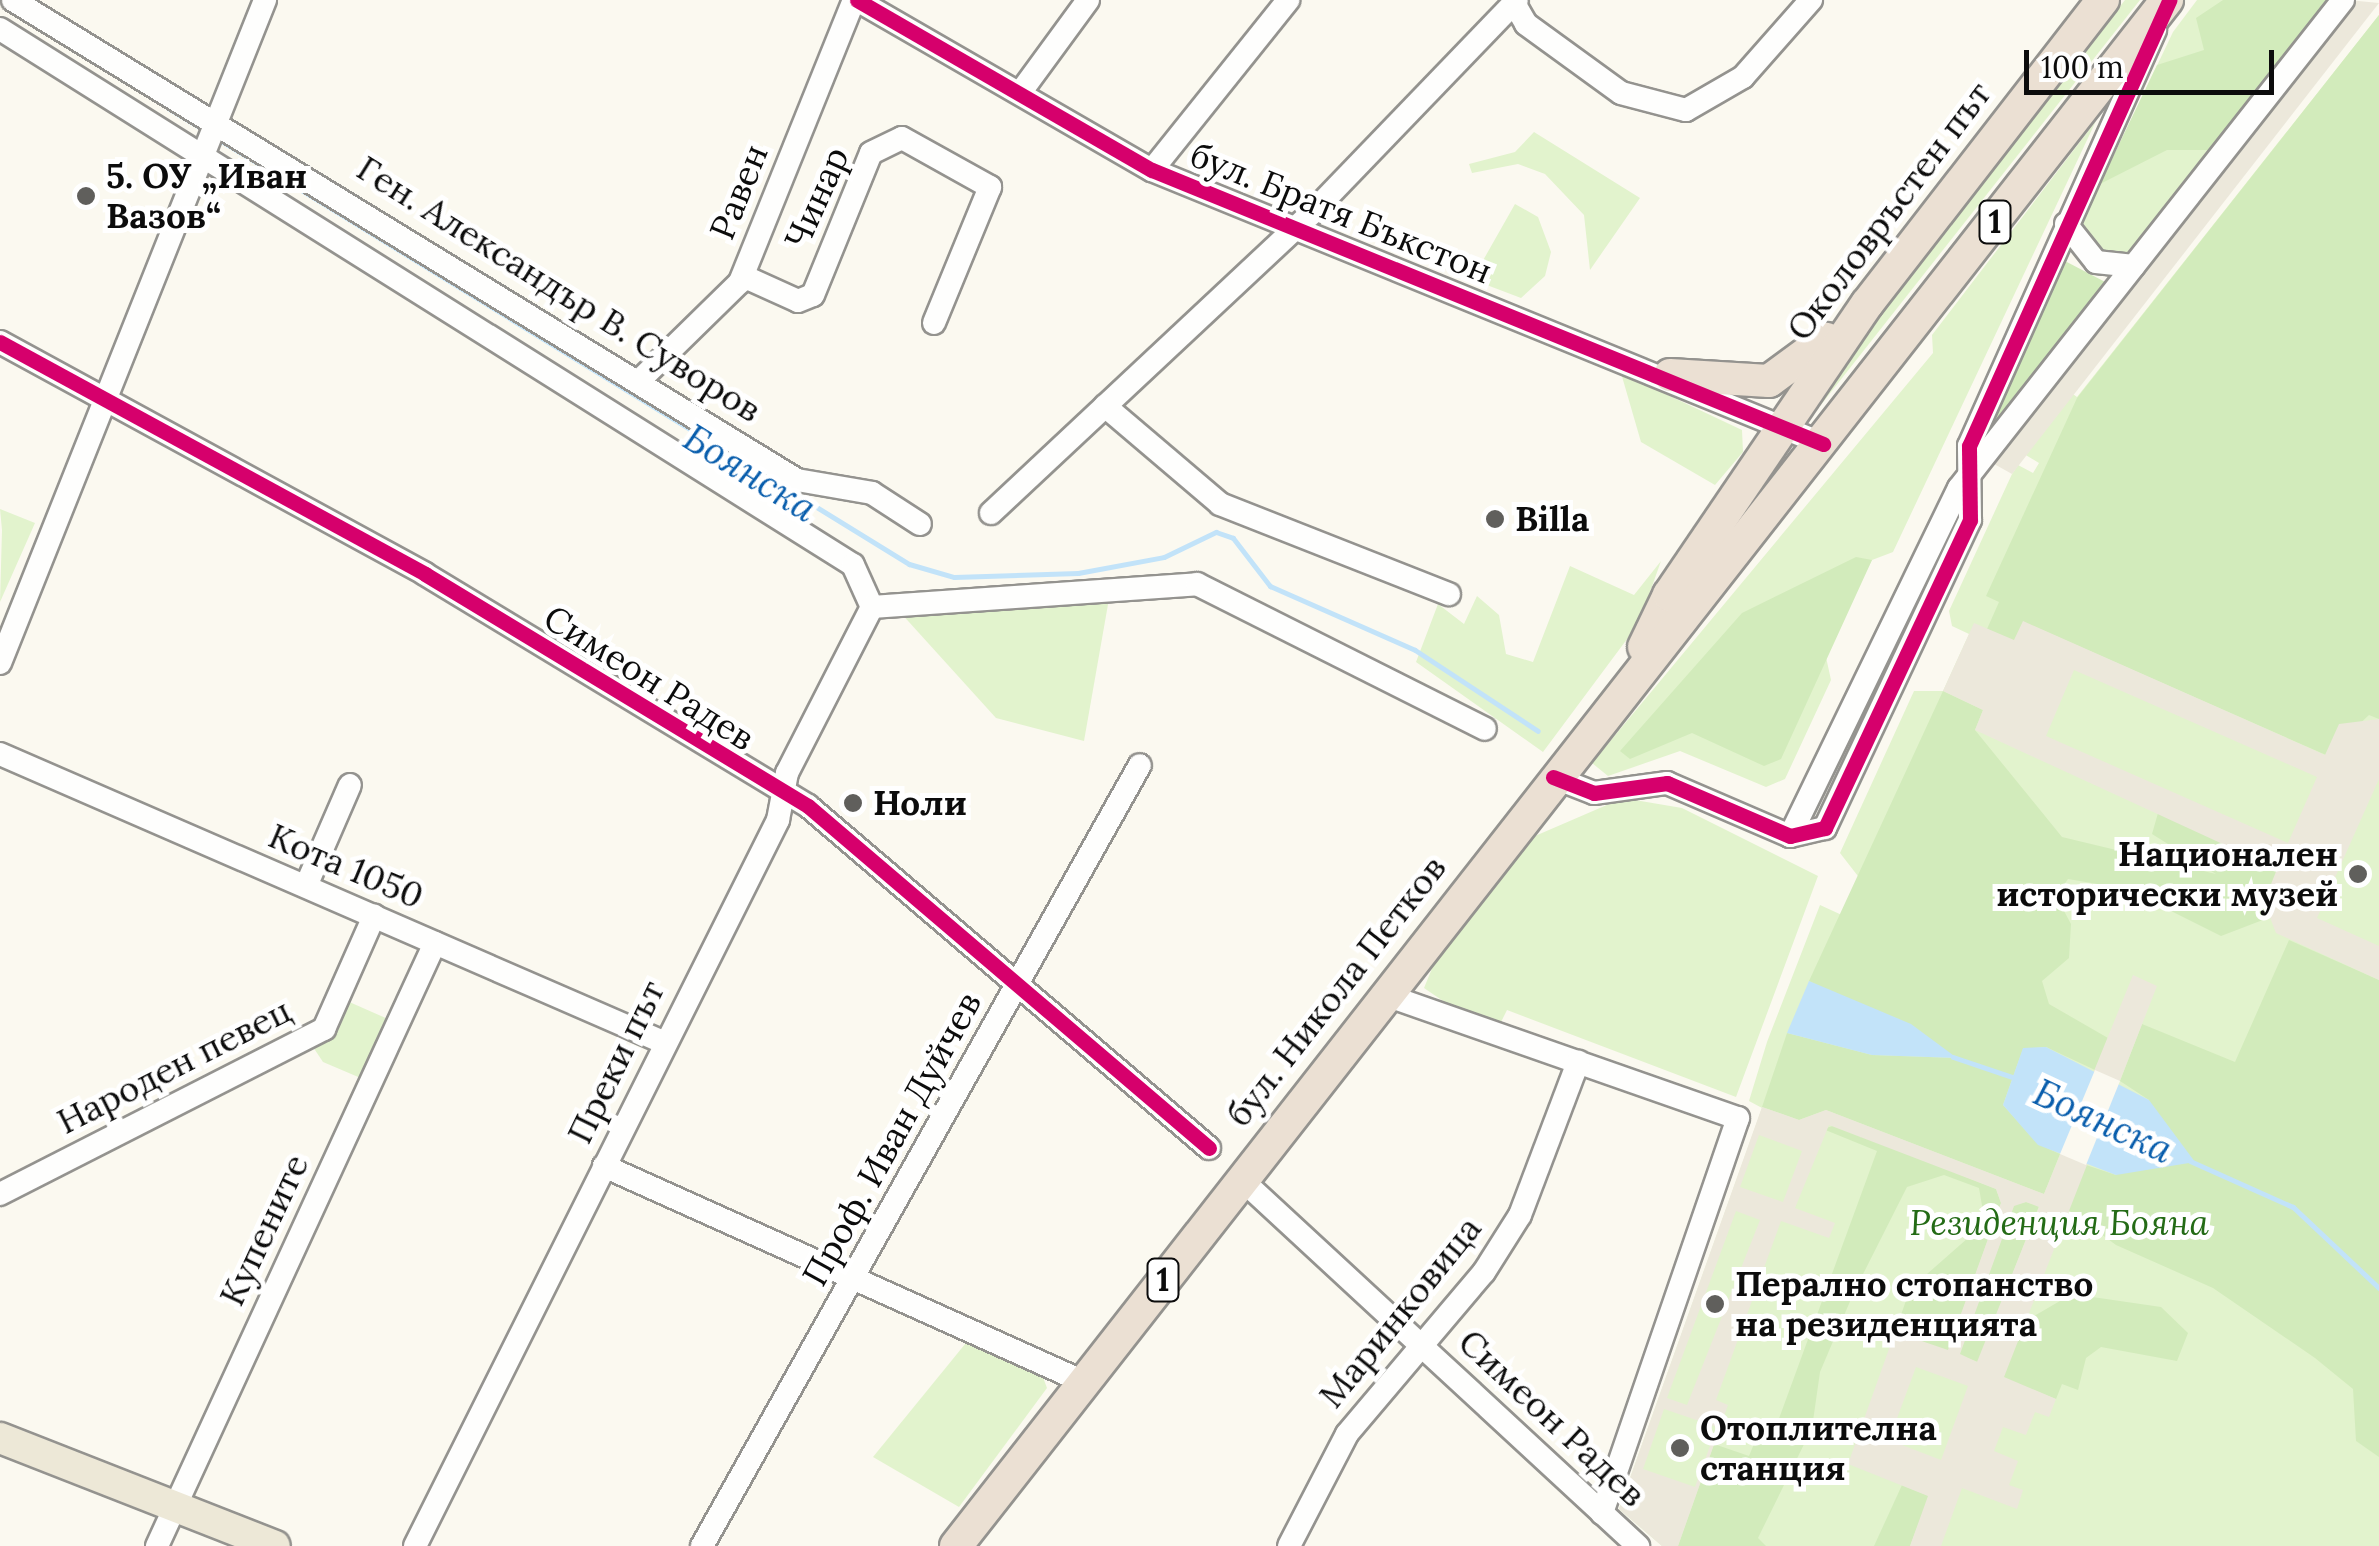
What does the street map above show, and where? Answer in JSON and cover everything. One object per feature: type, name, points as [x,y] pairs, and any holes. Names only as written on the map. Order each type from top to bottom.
[{"type":"highway","name":"Околовръстен път","points":[[1781,427],[1867,304],[2103,0]]},
{"type":"highway","name":"1","points":[[1823,444],[2168,0]]},
{"type":"highway","points":[[1670,374],[1769,381],[1867,304]]},
{"type":"highway","name":"бул. Никола Петков","points":[[1632,674],[1669,595],[1781,427]]},
{"type":"highway","name":"бул. Никола Петков","points":[[956,1546],[1632,674],[1823,444]]},
{"type":"main road","points":[[0,1438],[276,1546]]},
{"type":"street","name":"Ген. Александър В. Суворов","points":[[13,0],[641,379],[797,480],[872,493],[920,524]]},
{"type":"street","points":[[0,663],[266,0]]},
{"type":"street","name":"бул. Братя Бъкстон","points":[[855,0],[1152,170],[1670,374],[1823,444]]},
{"type":"street","name":"Равен","points":[[641,379],[742,276],[855,0]]},
{"type":"street","points":[[1020,93],[1088,0]]},
{"type":"street","points":[[1152,170],[1288,0]]},
{"type":"street","points":[[991,513],[1290,227],[1516,2],[1526,24],[1620,93],[1686,110],[1743,77],[1810,0]]},
{"type":"street","points":[[1553,777],[1594,793],[1668,783],[1790,836],[1816,837],[1970,520],[1970,446],[2168,0]]},
{"type":"street","points":[[1790,836],[1970,473],[2343,0]]},
{"type":"street","name":"Ген. Александър В. Суворов","points":[[0,29],[202,152],[853,565],[872,607]]},
{"type":"street","name":"Чинар","points":[[742,276],[798,300],[813,295],[871,153],[902,138],[990,186],[934,323]]},
{"type":"street","points":[[2066,224],[2096,262],[2134,266]]},
{"type":"street","name":"Симеон Радев","points":[[0,342],[425,574],[784,795],[1022,980],[1209,1148]]},
{"type":"street","points":[[1105,406],[1220,504],[1449,594]]},
{"type":"street","points":[[872,607],[1198,584],[1484,728]]},
{"type":"street","name":"Преки път","points":[[415,1546],[604,1166],[872,607]]},
{"type":"street","points":[[1855,703],[1874,698],[1879,714]]},
{"type":"street","name":"Кота 1050","points":[[0,754],[663,1042]]},
{"type":"street","name":"Проф. Иван Дуйчев","points":[[702,1546],[1140,765]]},
{"type":"street","points":[[306,886],[350,785]]},
{"type":"street","name":"Народен певец","points":[[0,1194],[324,1029],[374,916]]},
{"type":"street","name":"Купените","points":[[157,1546],[435,943]]},
{"type":"street","points":[[1383,994],[1738,1118],[1602,1513]]},
{"type":"street","name":"Маринковица","points":[[1289,1546],[1346,1434],[1422,1344],[1520,1215],[1578,1062]]},
{"type":"street","points":[[604,1166],[1084,1382]]},
{"type":"street","name":"Симеон Радев","points":[[1241,1179],[1638,1546]]},
{"type":"green space","points":[[2125,0],[2140,0],[1820,406],[1812,400]]},
{"type":"green space","points":[[2197,0],[2336,0],[2125,261],[2107,261],[2082,223],[2173,32]]},
{"type":"green space","points":[[2223,0],[2336,0],[2218,150],[2167,150],[2100,184],[2157,65],[2204,50],[2196,18]]},
{"type":"green space","name":"Резиденция Бояна","points":[[2379,15],[2379,1546],[1662,1546],[1619,1509],[1762,1108],[1749,1101],[1767,1042],[1820,905],[1844,916],[1861,880],[1840,853],[1914,691],[1943,691],[1969,634],[1952,626],[1949,611],[2012,474],[2018,465],[2033,473],[2039,463],[2024,454],[2041,430],[2070,392],[2077,397]]},
{"type":"green space","points":[[2379,15],[2379,719],[2369,715],[2326,755],[2024,622],[2014,641],[1987,629],[1999,602],[1986,596],[2077,398]]},
{"type":"green space","points":[[2096,121],[1893,552],[1872,560],[1862,579],[1826,657],[1831,680],[1785,779],[1766,787],[1680,751],[1608,776],[1592,763],[1933,353],[1932,335]]},
{"type":"green space","points":[[1534,132],[1640,198],[1590,270],[1584,215],[1545,174],[1518,164],[1472,173],[1469,164],[1515,152]]},
{"type":"green space","points":[[1515,204],[1538,217],[1551,252],[1545,276],[1521,298],[1421,260],[1410,247],[1477,271]]},
{"type":"green space","points":[[2063,260],[2111,285],[1978,450]]},
{"type":"green space","points":[[1621,373],[1742,430],[1743,452],[1715,485],[1641,442]]},
{"type":"green space","points":[[0,509],[35,523],[0,602],[2,530]]},
{"type":"green space","points":[[1856,557],[1872,560],[1781,759],[1764,766],[1692,733],[1630,759],[1620,751],[1742,613]]},
{"type":"green space","points":[[1661,561],[1639,623],[1543,752],[1416,662],[1438,604],[1464,624],[1477,596],[1499,615],[1506,654],[1533,662],[1570,566],[1634,595]]},
{"type":"green space","points":[[1110,593],[1084,741],[996,718],[899,611]]},
{"type":"green space","points":[[1943,691],[1983,710],[1975,730],[2062,837],[2216,874],[2152,834],[2158,813],[2278,869],[2264,902],[2273,906],[2268,918],[2221,936],[2127,889],[2068,879],[2056,896],[2071,924],[2069,958],[2042,981],[2049,1004],[2108,1038],[2095,1070],[2046,1047],[2023,1049],[2003,1105],[2038,1144],[2060,1154],[2044,1194],[1826,1110],[1799,1120],[1762,1107],[1787,1033],[1872,1055],[1956,1058],[1809,981]]},
{"type":"green space","points":[[1623,798],[1682,808],[1818,876],[1736,1097],[1507,1010],[1501,1022],[1446,1003],[1424,988],[1438,954],[1535,836]]},
{"type":"green space","points":[[2289,940],[2379,980],[2379,1457],[2356,1441],[2353,1389],[2315,1358],[2213,1288],[2116,1245],[2067,1209],[2086,1165],[2116,1175],[2149,1100],[2120,1081],[2142,1024],[2235,1062]]},
{"type":"green space","points":[[338,997],[397,1023],[370,1082],[323,1062],[307,1038]]},
{"type":"green space","points":[[1836,1125],[1996,1189],[2001,1203],[1948,1351],[1895,1332],[1910,1289],[1985,1223],[1979,1188],[1944,1175],[1907,1187],[1854,1292],[1820,1372],[1812,1428],[1758,1538],[1766,1546],[1678,1546],[1714,1444],[1749,1456],[1756,1439],[1770,1443],[1877,1151],[1823,1129]]},
{"type":"green space","points":[[2026,1202],[2039,1206],[1978,1362],[1959,1355],[2014,1205]]},
{"type":"green space","points":[[2072,1294],[2161,1307],[2188,1333],[2177,1361],[2101,1347],[2086,1358],[2078,1390],[2062,1384],[2056,1399],[2003,1378],[2024,1322]]},
{"type":"green space","points":[[970,1338],[1041,1372],[1047,1388],[959,1507],[873,1457]]},
{"type":"green space","points":[[1902,1485],[1929,1496],[1910,1546],[1874,1546]]},
{"type":"shaded area","points":[[2348,0],[2379,3],[2012,474],[1987,460]]},
{"type":"shaded area","points":[[2023,621],[2325,755],[2339,724],[2379,719],[2379,779],[2317,918],[2379,946],[2379,980],[2276,933],[2264,902],[2277,869],[1975,730],[1983,710],[1943,691],[1974,623],[2014,640]],"holes":[[[2074,670],[2317,777],[2288,843],[2046,736]]]},
{"type":"shaded area","points":[[2133,975],[2157,986],[2004,1377],[2056,1399],[2049,1417],[2035,1412],[2026,1435],[2003,1427],[1994,1451],[2018,1461],[2009,1485],[2023,1490],[2017,1509],[1962,1488],[1941,1546],[1910,1546],[1928,1496],[1848,1464],[1895,1332],[1948,1350],[2001,1203],[1996,1189],[1829,1125],[1795,1208],[1835,1223],[1829,1238],[1781,1221],[1716,1400],[1728,1405],[1678,1546],[1662,1546],[1619,1509],[1762,1107],[1799,1120],[1826,1110],[2044,1194]],"holes":[[[1759,1135],[1802,1151],[1783,1202],[1740,1187]],[[2026,1202],[2039,1207],[1977,1362],[1960,1354],[2014,1206]],[[1736,1211],[1760,1220],[1687,1405],[1667,1398]],[[1916,1367],[1968,1386],[1941,1460],[1889,1440]],[[1664,1409],[1717,1427],[1695,1487],[1643,1469]]]},
{"type":"water","points":[[1809,981],[1911,1024],[1957,1058],[1872,1055],[1787,1033]]},
{"type":"water","points":[[2046,1047],[2149,1100],[2195,1162],[2116,1175],[2038,1145],[2003,1105],[2023,1048]]},
{"type":"pier","points":[[2095,1070],[2120,1081],[2086,1165],[2060,1154]]},
{"type":"waterway","name":"Боянска","points":[[168,108],[206,131]]},
{"type":"waterway","points":[[215,137],[909,564],[954,577],[1078,573],[1164,557],[1216,532],[1233,538],[1270,586],[1415,650],[1538,731]]},
{"type":"waterway","name":"Боянска","points":[[1953,1057],[2018,1079]]},
{"type":"waterway","name":"Боянска","points":[[2190,1161],[2293,1207],[2379,1288]]},
{"type":"cycle path","points":[[857,0],[1152,170],[1823,444]]},
{"type":"cycle path","points":[[1553,777],[1594,793],[1667,783],[1790,836],[1825,828],[1970,520],[1969,446],[2169,0]]},
{"type":"cycle path","points":[[0,342],[425,574],[808,806],[1209,1148]]},
{"type":"place","name":"5. ОУ „Иван Вазов“","points":[[86,196]]},
{"type":"place","name":"Billa","points":[[1495,519]]},
{"type":"place","name":"Ноли","points":[[853,803]]},
{"type":"place","name":"Национален исторически музей","points":[[2358,874]]},
{"type":"place","name":"Перално стопанство на резиденцията","points":[[1715,1304]]},
{"type":"place","name":"Отоплителна станция","points":[[1680,1448]]}]
